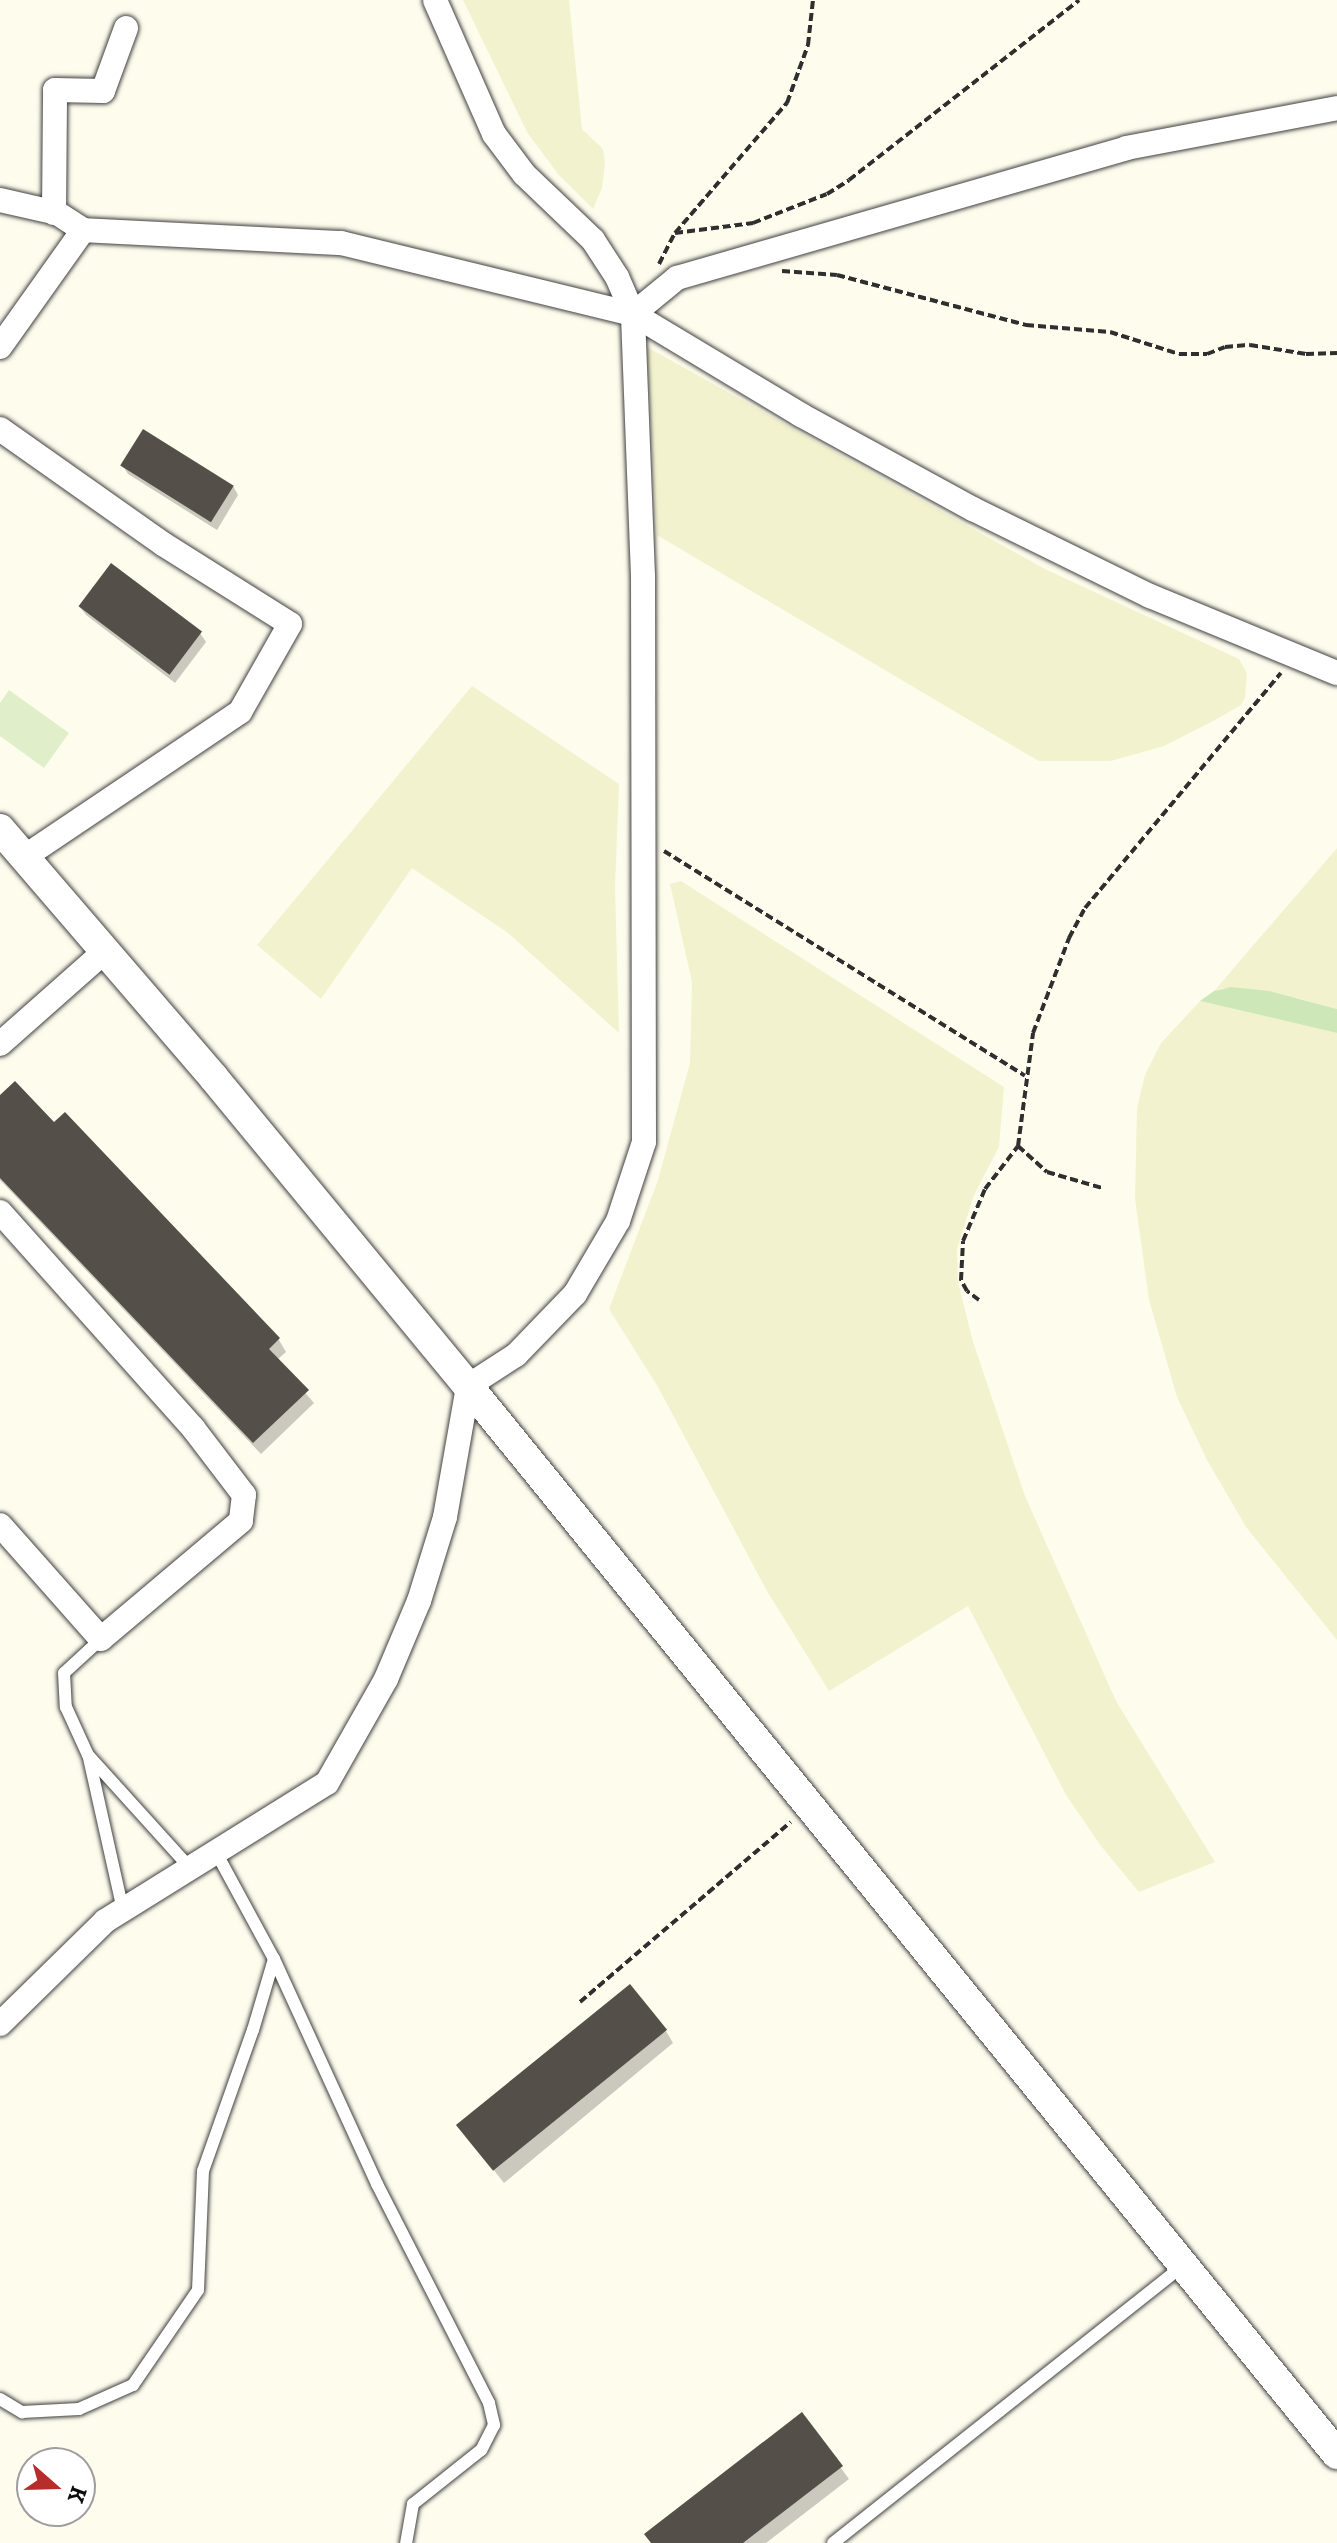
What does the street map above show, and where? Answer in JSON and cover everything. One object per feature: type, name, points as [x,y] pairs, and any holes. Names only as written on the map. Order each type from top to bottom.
[{"type":"street","points":[[0,2024],[105,1921],[327,1783],[368,1714],[403,1642],[433,1559],[455,1474],[468,1386],[516,1355],[575,1294],[606,1246],[632,1182],[644,1142],[643,576],[633,314],[617,277],[593,240],[524,174],[494,134],[435,0]]},
{"type":"street","points":[[54,213],[55,90],[103,91],[126,28]]},
{"type":"street","points":[[633,314],[677,278],[1126,148],[1337,108]]},
{"type":"street","points":[[0,200],[54,213],[83,230],[341,243],[633,314],[801,415],[973,509],[1150,596],[1337,673]]},
{"type":"street","points":[[0,347],[83,230]]},
{"type":"street","points":[[0,429],[163,544],[290,624],[240,712],[24,857]]},
{"type":"street","points":[[0,829],[468,1386],[1337,2454]]},
{"type":"street","points":[[0,1044],[105,951]]},
{"type":"street","points":[[0,1212],[193,1428],[244,1495],[241,1521],[101,1639],[0,1525]]},
{"type":"lane","points":[[101,1639],[64,1673],[66,1707],[88,1755],[123,1910]]},
{"type":"lane","points":[[88,1755],[190,1868]]},
{"type":"lane","points":[[216,1852],[274,1959],[377,2184],[489,2403],[494,2425],[481,2450],[413,2504],[406,2543]]},
{"type":"lane","points":[[0,2399],[22,2412],[79,2409],[133,2385],[198,2290],[203,2171],[253,2030],[274,1959]]},
{"type":"lane","points":[[833,2543],[1184,2265]]},
{"type":"path","points":[[813,0],[808,45],[787,103],[675,233],[753,223],[827,194],[1079,0]]},
{"type":"path","points":[[780,271],[837,275],[1026,325],[1110,332],[1179,354],[1207,354],[1250,345],[1306,354],[1337,353]]},
{"type":"path","points":[[979,1300],[967,1291],[961,1280],[963,1241],[985,1189],[1018,1146],[1033,1033],[1050,981],[1085,908],[1295,656]]},
{"type":"path","points":[[643,838],[1025,1076]]},
{"type":"path","points":[[1018,1146],[1047,1172],[1102,1188]]},
{"type":"path","points":[[580,2002],[810,1805]]},
{"type":"green space","points":[[463,0],[569,0],[582,129],[603,149],[605,163],[602,188],[593,209],[558,174],[527,132]]},
{"type":"green space","points":[[647,347],[1045,569],[1239,659],[1247,673],[1245,698],[1241,705],[1164,746],[1111,761],[1039,761],[657,535]]},
{"type":"green space","points":[[472,686],[619,784],[615,887],[619,1033],[508,933],[412,868],[321,999],[257,945]]},
{"type":"green space","points":[[9,690],[69,733],[44,768],[0,736],[0,703]]},
{"type":"green space","points":[[1337,848],[1337,1009],[1297,998],[1223,988],[1214,991]]},
{"type":"green space","points":[[681,881],[1004,1087],[999,1147],[974,1195],[957,1249],[958,1282],[973,1342],[1025,1496],[1116,1701],[1215,1862],[1139,1892],[1101,1846],[1066,1795],[968,1606],[829,1691],[767,1591],[658,1387],[609,1309],[658,1180],[690,1063],[692,982],[670,884]]},
{"type":"green space","points":[[1231,987],[1269,991],[1337,1009],[1337,1033],[1200,1001],[1214,991]]},
{"type":"green space","points":[[1200,1001],[1337,1033],[1337,1640],[1246,1527],[1207,1460],[1177,1397],[1149,1300],[1135,1199],[1137,1108],[1145,1075],[1161,1043]]},
{"type":"building","points":[[143,429],[234,486],[211,522],[120,465]]},
{"type":"building","points":[[111,563],[202,632],[170,675],[79,606]]},
{"type":"building","points":[[15,1081],[54,1122],[65,1112],[280,1338],[269,1349],[309,1390],[253,1443],[0,1178],[0,1095]]},
{"type":"building","points":[[630,1984],[667,2030],[493,2171],[456,2125]]},
{"type":"building","points":[[802,2412],[843,2466],[743,2543],[651,2543],[644,2534]]}]
